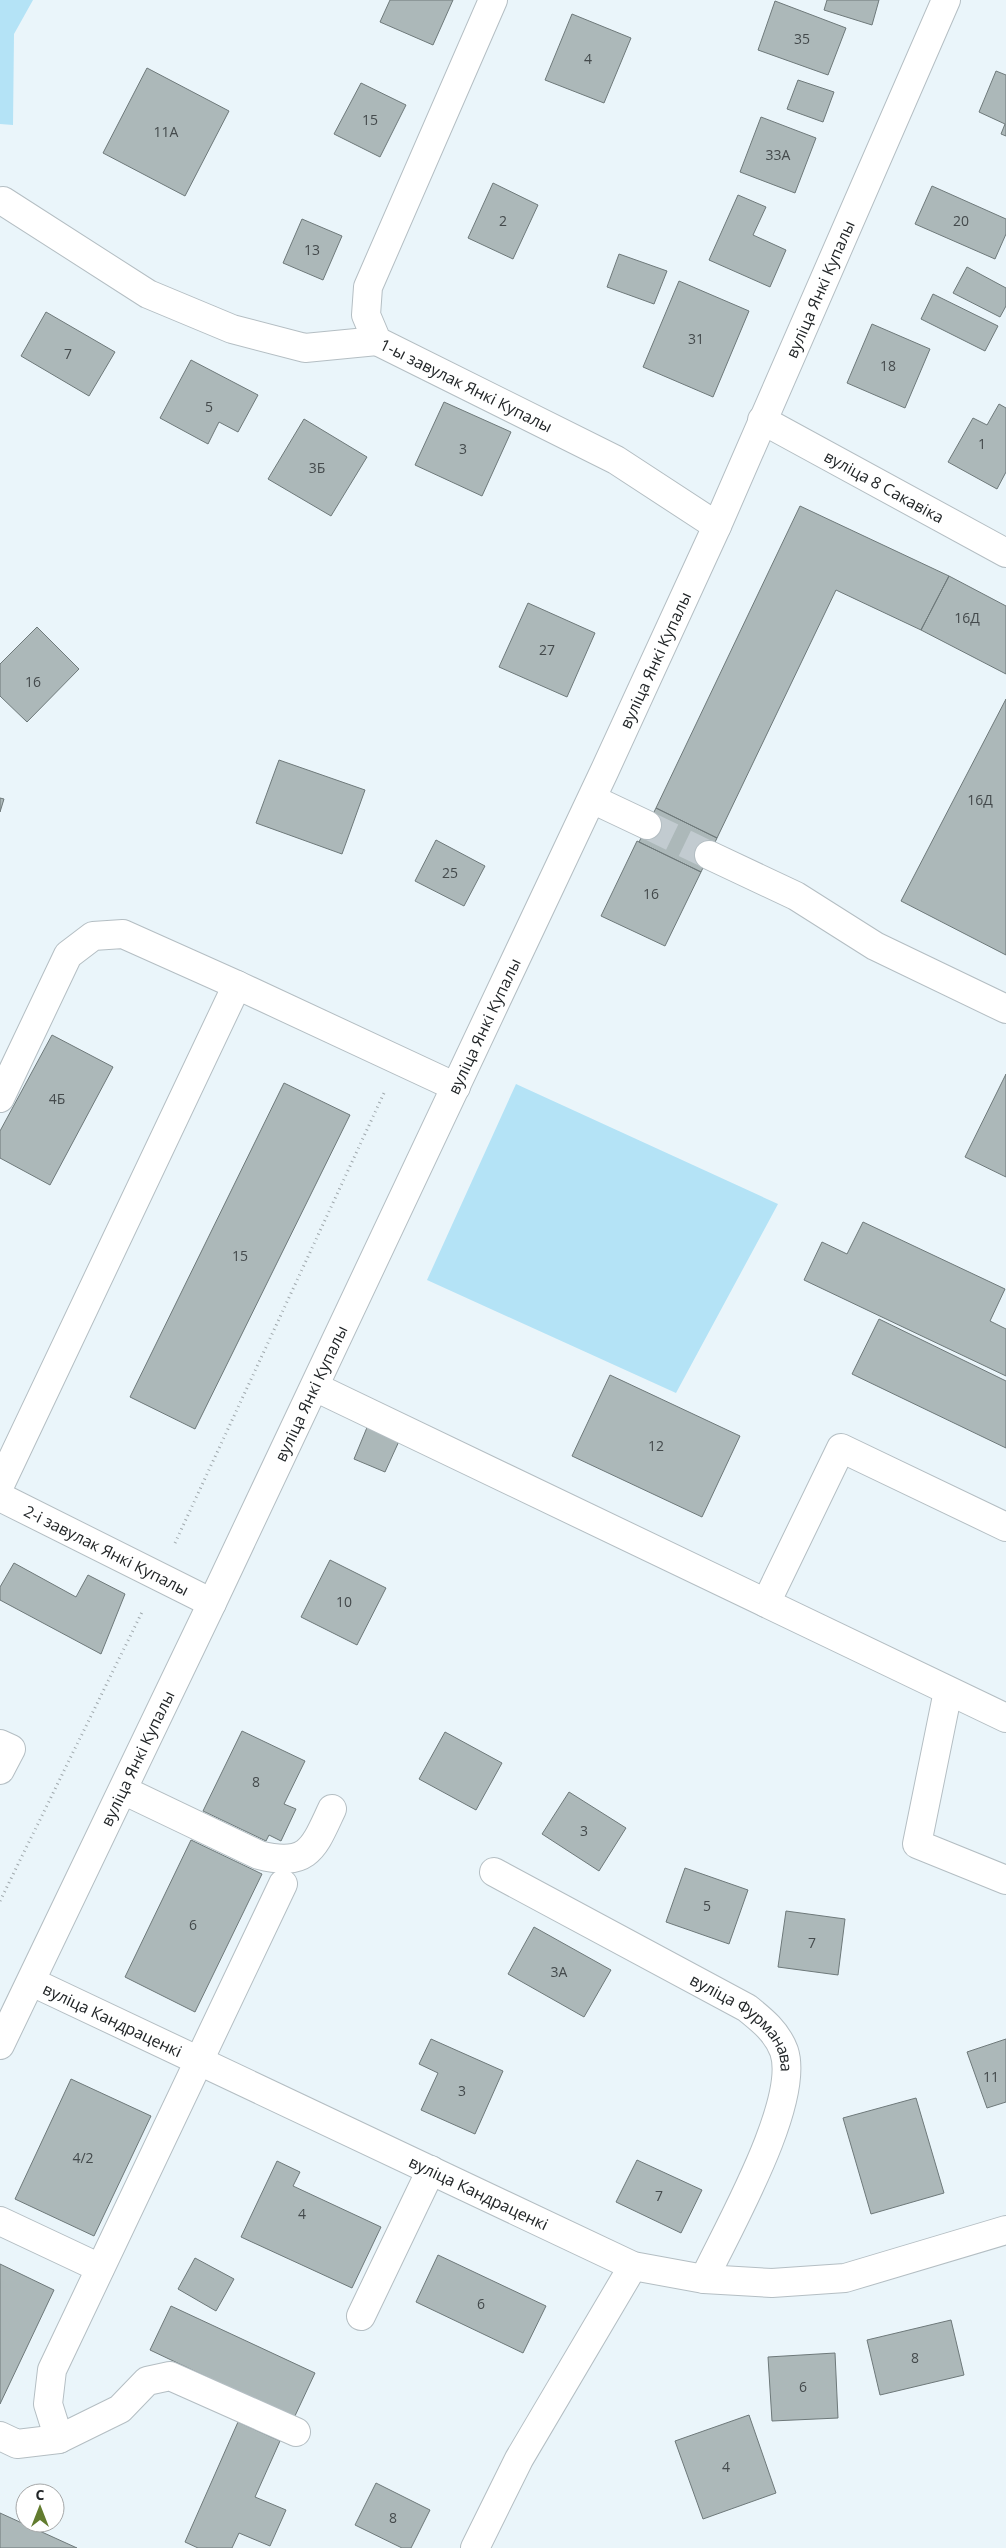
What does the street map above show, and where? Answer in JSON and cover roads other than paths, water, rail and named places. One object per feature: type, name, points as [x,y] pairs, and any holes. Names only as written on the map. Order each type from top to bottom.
[{"type":"street","name":"1-ы завулак Янкі Купалы","points":[[493,0],[471,55],[368,287],[366,315],[377,341],[616,460],[717,526]]},
{"type":"street","name":"вуліца Янкі Купалы","points":[[0,2044],[32,1982],[315,1387],[592,799],[717,526],[946,0]]},
{"type":"street","points":[[3,201],[148,294],[232,329],[305,348],[377,341]]},
{"type":"street","name":"вуліца 8 Сакавіка","points":[[762,420],[1006,553]]},
{"type":"street","points":[[592,799],[647,825]]},
{"type":"street","points":[[709,855],[796,896],[875,946],[1006,1009]]},
{"type":"street","points":[[0,1098],[68,955],[93,936],[123,934],[456,1087]]},
{"type":"street","points":[[0,1485],[237,985]]},
{"type":"street","points":[[315,1387],[1006,1718]]},
{"type":"street","points":[[766,1603],[841,1448],[1006,1527]]},
{"type":"street","name":"2-і завулак Янкі Купалы","points":[[0,1497],[212,1603]]},
{"type":"street","points":[[948,1691],[917,1844],[1006,1880]]},
{"type":"street","points":[[0,1744],[11,1749],[0,1770]]},
{"type":"street","points":[[123,1790],[259,1855],[275,1859],[300,1857],[313,1848],[332,1809]]},
{"type":"street","name":"вуліца Фурманава","points":[[494,1872],[747,2008],[770,2026],[784,2052],[786,2081],[776,2129],[704,2279]]},
{"type":"street","points":[[59,2439],[48,2404],[52,2370],[283,1884]]},
{"type":"street","name":"вуліца Кандраценкі","points":[[32,1982],[633,2266]]},
{"type":"street","points":[[361,2316],[431,2170]]},
{"type":"street","points":[[0,2221],[100,2268]]},
{"type":"street","points":[[475,2548],[520,2459],[633,2266],[704,2279],[772,2283],[846,2278],[1006,2230]]},
{"type":"street","points":[[0,2436],[17,2444],[59,2439],[120,2409],[147,2381],[170,2376],[296,2432]]},
{"type":"tunnel","points":[[647,825],[709,855]]}]
